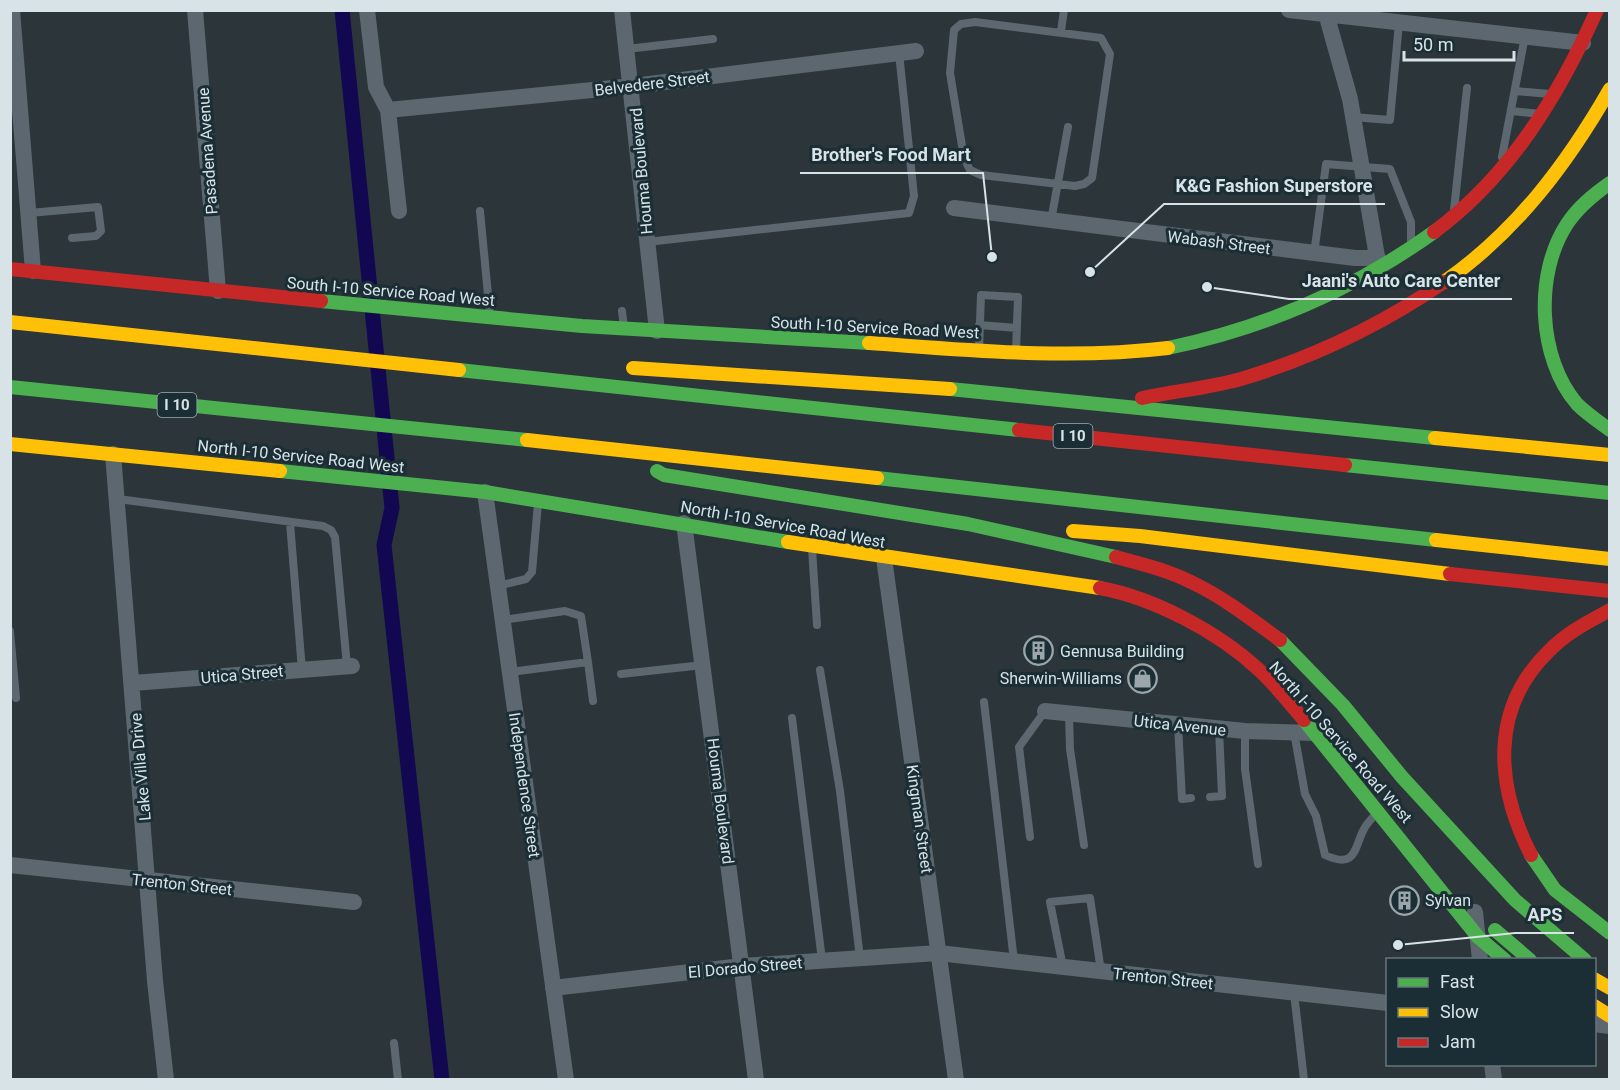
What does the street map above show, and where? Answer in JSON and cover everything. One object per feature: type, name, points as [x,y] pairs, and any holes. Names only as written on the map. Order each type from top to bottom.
[{"type":"main road","name":"South I-10 Service Road West","points":[[10,269],[624,329],[1048,354],[1156,350],[1205,341],[1312,305],[1411,246],[1454,216],[1500,171],[1543,114],[1583,43],[1597,10]]},
{"type":"main road","points":[[1106,404],[1240,379],[1289,363],[1353,337],[1412,304],[1475,261],[1519,220],[1559,170],[1610,89]]},
{"type":"main road","points":[[1610,183],[1593,193],[1576,208],[1562,231],[1548,273],[1545,307],[1547,337],[1554,363],[1576,402],[1610,430]]},
{"type":"main road","name":"I 10","points":[[10,322],[1610,493]]},
{"type":"main road","points":[[537,379],[575,368]]},
{"type":"main road","points":[[619,368],[937,388],[1610,455]]},
{"type":"main road","name":"I 10","points":[[10,387],[1610,559]]},
{"type":"main road","name":"North I-10 Service Road West","points":[[10,444],[485,492],[684,523],[884,558],[1104,589],[1164,609],[1224,641],[1258,670],[1315,733],[1434,879],[1478,937],[1503,958]]},
{"type":"main road","points":[[622,451],[664,475],[968,524],[1086,549],[1160,569],[1192,582],[1237,609],[1281,641],[1343,705],[1434,813],[1515,900],[1583,958]]},
{"type":"main road","points":[[968,524],[1140,536],[1363,564],[1610,591]]},
{"type":"main road","points":[[1610,610],[1563,636],[1539,661],[1510,706],[1504,728],[1503,781],[1514,820],[1549,883],[1592,921],[1610,933]]},
{"type":"main road","points":[[1434,813],[1437,824],[1512,910],[1566,958]]},
{"type":"main road","name":"North I-10 Service Road West","points":[[1434,879],[1528,958]]},
{"type":"main road","points":[[1596,967],[1610,974]]},
{"type":"main road","points":[[1596,980],[1610,988]]},
{"type":"main road","points":[[1596,1010],[1603,1024]]},
{"type":"street","name":"Pasadena Avenue","points":[[195,10],[218,291]]},
{"type":"street","points":[[367,10],[376,87],[388,110],[399,211]]},
{"type":"street","name":"Houma Boulevard","points":[[622,10],[633,86],[657,331]]},
{"type":"street","points":[[1289,10],[1583,43]]},
{"type":"street","points":[[1326,13],[1353,117],[1379,263]]},
{"type":"street","points":[[12,18],[17,152],[29,213],[33,271]]},
{"type":"street","name":"Belvedere Street","points":[[388,110],[633,86],[907,52]]},
{"type":"street","name":"Wabash Street","points":[[954,208],[1379,263]]},
{"type":"street","name":"Lake Villa Drive","points":[[113,454],[149,880],[155,981],[166,1080]]},
{"type":"street","name":"Independence Street","points":[[485,492],[566,1080]]},
{"type":"street","name":"Houma Boulevard","points":[[684,523],[756,1080]]},
{"type":"street","name":"Kingman Street","points":[[884,558],[956,1080]]},
{"type":"street","name":"Utica Street","points":[[132,683],[349,666]]},
{"type":"street","name":"Utica Avenue","points":[[1045,711],[1219,729],[1315,733]]},
{"type":"street","name":"Trenton Street","points":[[10,865],[354,902]]},
{"type":"street","points":[[1475,912],[1480,958]]},
{"type":"street","name":"El Dorado Street","points":[[553,988],[742,966],[938,953]]},
{"type":"street","name":"Trenton Street","points":[[938,953],[1386,1004]]},
{"type":"lane","points":[[1061,31],[1064,10]]},
{"type":"lane","points":[[975,22],[1061,31],[1101,38],[1110,54],[1092,178],[1084,184],[1075,186],[981,175],[970,170],[964,158],[950,73],[954,30],[962,24],[975,22]]},
{"type":"lane","points":[[1353,117],[1390,120],[1399,23]]},
{"type":"lane","points":[[1500,171],[1525,36]]},
{"type":"lane","points":[[627,49],[712,39]]},
{"type":"lane","points":[[647,242],[909,213],[914,196],[907,52]]},
{"type":"lane","points":[[1454,216],[1467,88]]},
{"type":"lane","points":[[1515,91],[1555,94]]},
{"type":"lane","points":[[1511,111],[1543,114]]},
{"type":"lane","points":[[1051,221],[1068,127]]},
{"type":"lane","points":[[1314,254],[1326,164],[1390,170],[1412,222],[1411,246]]},
{"type":"lane","points":[[29,213],[98,207],[100,231],[96,236],[72,238]]},
{"type":"lane","points":[[480,211],[490,317]]},
{"type":"lane","points":[[978,350],[981,295],[1018,297],[1016,352]]},
{"type":"lane","points":[[622,311],[624,329]]},
{"type":"lane","points":[[979,326],[1017,328]]},
{"type":"lane","points":[[117,499],[323,526],[331,530],[335,537],[349,666]]},
{"type":"lane","points":[[498,586],[526,579],[532,572],[538,500]]},
{"type":"lane","points":[[290,523],[302,670]]},
{"type":"lane","points":[[812,545],[817,626]]},
{"type":"lane","points":[[502,620],[566,611],[575,612],[581,616],[593,701]]},
{"type":"lane","points":[[10,632],[16,698]]},
{"type":"lane","points":[[510,672],[588,662]]},
{"type":"lane","points":[[621,674],[703,665]]},
{"type":"lane","points":[[820,670],[840,791],[860,958]]},
{"type":"lane","points":[[984,702],[1014,961]]},
{"type":"lane","points":[[1030,837],[1019,747],[1045,711]]},
{"type":"lane","points":[[1069,714],[1070,749],[1084,845]]},
{"type":"lane","points":[[792,718],[822,960]]},
{"type":"lane","points":[[1178,725],[1182,799],[1191,798]]},
{"type":"lane","points":[[1210,797],[1222,796],[1219,729]]},
{"type":"lane","points":[[1245,731],[1245,769],[1258,864]]},
{"type":"lane","points":[[1294,732],[1305,794],[1316,816],[1325,855],[1338,858],[1352,857],[1357,852],[1365,828],[1379,811]]},
{"type":"lane","points":[[1063,967],[1050,902],[1090,898],[1101,971]]},
{"type":"lane","points":[[1294,993],[1304,1080]]},
{"type":"lane","points":[[394,1043],[398,1080]]},
{"type":"waterway","points":[[342,10],[392,508],[384,545],[442,1080]]},
{"type":"traffic: fast","points":[[1610,183],[1576,212],[1567,224],[1556,244],[1545,291],[1545,316],[1554,364],[1577,404],[1610,430]]},
{"type":"traffic: fast","points":[[1168,348],[1239,330],[1307,304],[1372,272],[1434,232]]},
{"type":"traffic: fast","points":[[321,301],[582,326],[869,343]]},
{"type":"traffic: fast","points":[[459,370],[1019,430]]},
{"type":"traffic: fast","points":[[10,387],[527,440]]},
{"type":"traffic: fast","points":[[950,389],[1435,438]]},
{"type":"traffic: fast","points":[[1345,465],[1610,493]]},
{"type":"traffic: fast","points":[[280,471],[485,492],[788,542]]},
{"type":"traffic: fast","points":[[657,471],[664,475],[968,524],[1116,557]]},
{"type":"traffic: fast","points":[[877,478],[1436,540]]},
{"type":"traffic: fast","points":[[1280,640],[1343,705],[1402,777],[1515,900],[1583,958]]},
{"type":"traffic: fast","points":[[1304,720],[1478,937],[1503,958]]},
{"type":"traffic: fast","points":[[1531,855],[1555,890],[1610,933]]},
{"type":"traffic: fast","points":[[1495,930],[1528,958]]},
{"type":"traffic: slow","points":[[1444,282],[1494,241],[1538,195],[1576,144],[1610,89]]},
{"type":"traffic: slow","points":[[10,322],[459,370]]},
{"type":"traffic: slow","points":[[869,343],[1056,354],[1131,352],[1168,348]]},
{"type":"traffic: slow","points":[[633,368],[950,389]]},
{"type":"traffic: slow","points":[[1435,438],[1610,455]]},
{"type":"traffic: slow","points":[[527,440],[877,478]]},
{"type":"traffic: slow","points":[[10,444],[280,471]]},
{"type":"traffic: slow","points":[[1073,531],[1140,536],[1450,574]]},
{"type":"traffic: slow","points":[[1436,540],[1610,559]]},
{"type":"traffic: slow","points":[[788,542],[1100,588]]},
{"type":"traffic: slow","points":[[1596,980],[1610,988]]},
{"type":"traffic: slow","points":[[1596,1007],[1610,1016]]},
{"type":"traffic: jam","points":[[1434,232],[1486,186],[1530,132],[1566,73],[1597,10]]},
{"type":"traffic: jam","points":[[10,269],[321,301]]},
{"type":"traffic: jam","points":[[1142,398],[1229,382],[1295,361],[1372,326],[1444,282]]},
{"type":"traffic: jam","points":[[1019,430],[1345,465]]},
{"type":"traffic: jam","points":[[1116,557],[1164,571],[1203,588],[1280,640]]},
{"type":"traffic: jam","points":[[1450,574],[1610,591]]},
{"type":"traffic: jam","points":[[1100,588],[1163,608],[1224,642],[1264,675],[1304,720]]},
{"type":"traffic: jam","points":[[1531,855],[1519,829],[1505,775],[1504,749],[1508,723],[1516,698],[1530,674],[1549,651],[1570,633],[1610,610]]},
{"type":"place","name":"Brother's Food Mart","points":[[992,257]]},
{"type":"place","name":"K&G Fashion Superstore","points":[[1090,272]]},
{"type":"place","name":"Jaani's Auto Care Center","points":[[1207,287]]},
{"type":"place","name":"Gennusa Building","points":[[1039,651]]},
{"type":"place","name":"Sherwin-Williams","points":[[1143,678]]},
{"type":"place","name":"Sylvan","points":[[1404,900]]},
{"type":"place","name":"APS","points":[[1398,945]]}]
